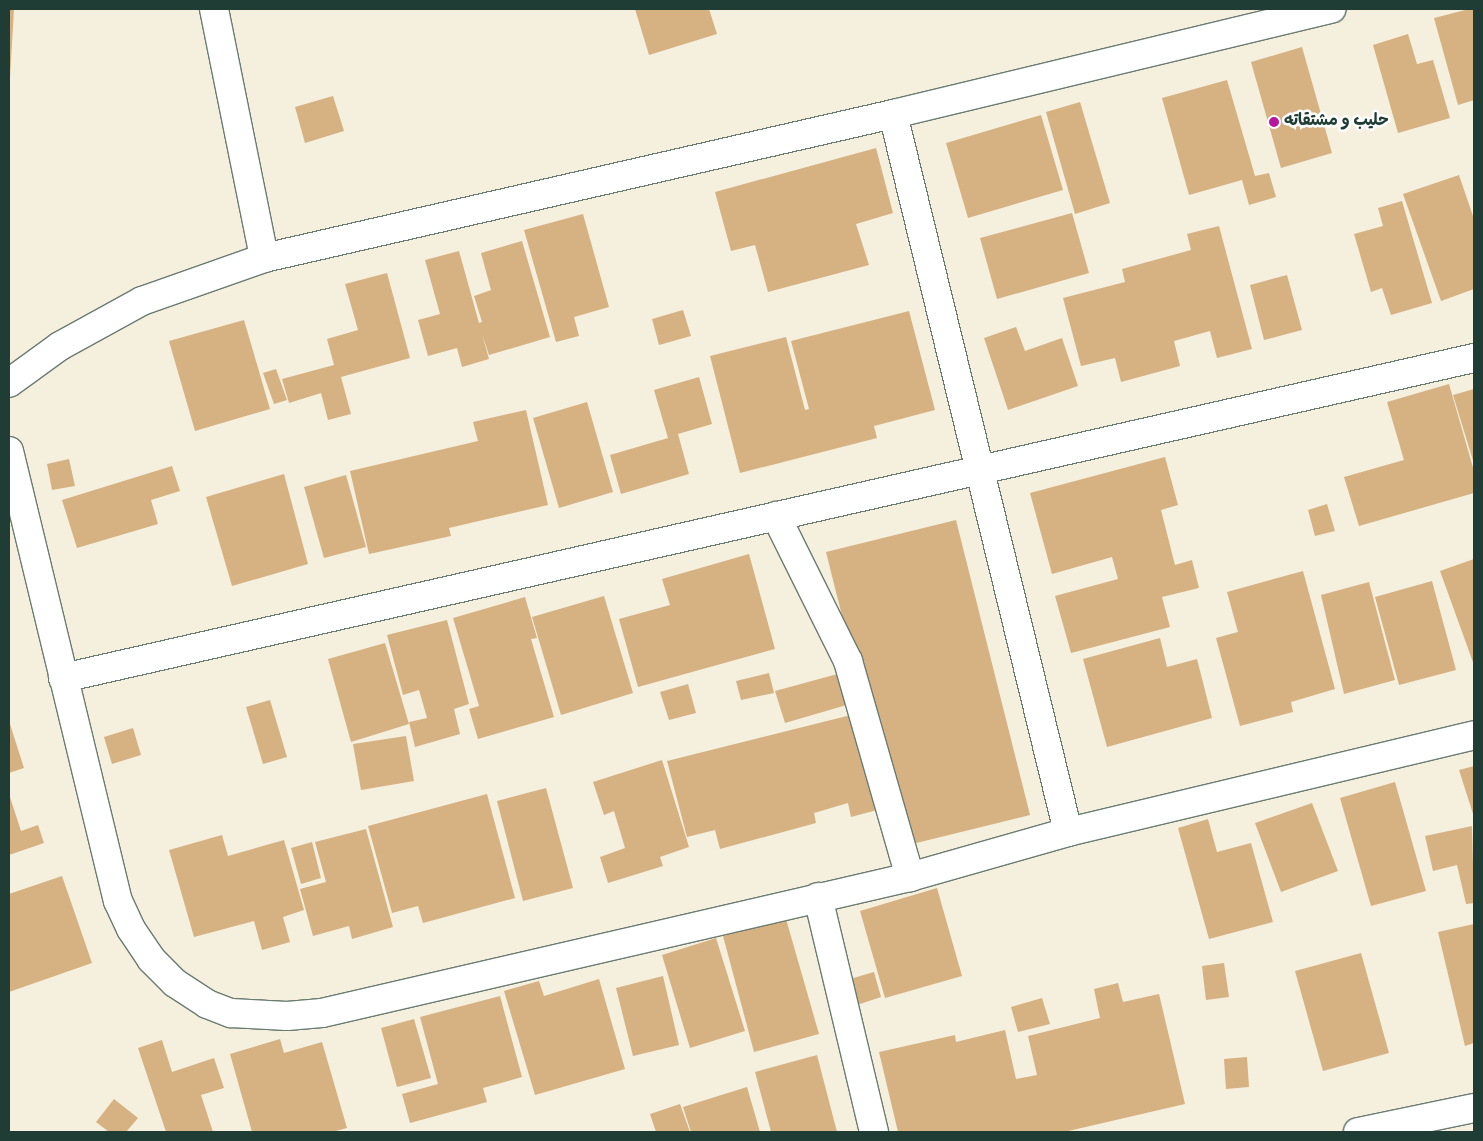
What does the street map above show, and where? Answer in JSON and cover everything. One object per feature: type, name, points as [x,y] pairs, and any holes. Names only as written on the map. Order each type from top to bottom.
[{"type":"street","points":[[214,9],[264,258]]},
{"type":"street","points":[[9,383],[60,346],[142,301],[264,258],[893,114],[1332,9]]},
{"type":"street","points":[[893,114],[978,470],[1068,832]]},
{"type":"street","points":[[63,678],[1474,358]]},
{"type":"street","points":[[9,451],[118,901],[131,929],[151,959],[175,983],[207,1004],[231,1013],[287,1016],[322,1014],[910,877],[1068,832],[1474,735]]},
{"type":"street","points":[[776,516],[848,661],[910,877]]},
{"type":"street","points":[[818,897],[874,1132]]},
{"type":"street","points":[[1358,1132],[1474,1108]]},
{"type":"building","points":[[9,9],[14,9],[10,78],[9,78]]},
{"type":"building","points":[[635,9],[709,9],[717,34],[649,55]]},
{"type":"building","points":[[1474,9],[1474,100],[1458,105],[1434,18]]},
{"type":"building","points":[[1408,34],[1417,64],[1433,60],[1450,118],[1398,133],[1373,45]]},
{"type":"building","points":[[1302,47],[1332,153],[1281,168],[1251,62]]},
{"type":"building","points":[[1227,80],[1255,176],[1269,173],[1276,197],[1249,205],[1242,180],[1189,195],[1162,98]]},
{"type":"building","points":[[333,96],[344,131],[305,143],[295,107]]},
{"type":"building","points":[[1080,102],[1110,203],[1075,214],[1046,112]]},
{"type":"building","points":[[1041,115],[1063,190],[968,218],[946,143]]},
{"type":"building","points":[[876,148],[893,213],[856,224],[869,265],[768,292],[755,245],[731,251],[715,192]]},
{"type":"building","points":[[1459,175],[1474,219],[1474,289],[1441,301],[1403,194]]},
{"type":"building","points":[[1402,201],[1432,303],[1391,315],[1382,288],[1371,292],[1354,234],[1383,226],[1378,208]]},
{"type":"building","points":[[1072,213],[1089,273],[997,299],[980,238]]},
{"type":"building","points":[[583,214],[609,307],[574,317],[579,336],[556,342],[524,230]]},
{"type":"building","points":[[1219,226],[1252,349],[1217,358],[1210,331],[1174,341],[1180,366],[1121,382],[1115,358],[1081,366],[1063,298],[1125,282],[1122,269],[1191,250],[1187,234]]},
{"type":"building","points":[[522,241],[550,337],[489,355],[482,334],[489,359],[462,367],[457,348],[428,356],[418,320],[440,314],[425,260],[459,251],[479,323],[482,322],[474,296],[491,290],[481,253]]},
{"type":"building","points":[[387,273],[410,358],[341,377],[351,414],[328,420],[321,393],[289,403],[282,379],[334,365],[327,339],[358,330],[345,284]]},
{"type":"building","points":[[1287,275],[1302,330],[1264,340],[1250,285]]},
{"type":"building","points":[[683,310],[691,336],[659,345],[652,319]]},
{"type":"building","points":[[909,311],[935,410],[874,426],[877,438],[740,473],[710,356],[786,337],[805,410],[809,409],[791,341]]},
{"type":"building","points":[[244,320],[270,409],[195,431],[169,341]]},
{"type":"building","points":[[1016,327],[1025,351],[1062,338],[1078,386],[1008,410],[984,338]]},
{"type":"building","points":[[276,369],[287,400],[274,404],[263,373]]},
{"type":"building","points":[[699,377],[712,424],[678,434],[689,474],[621,494],[610,455],[668,438],[654,390]]},
{"type":"building","points":[[1449,384],[1474,471],[1474,493],[1359,526],[1344,477],[1404,460],[1387,402]]},
{"type":"building","points":[[1474,389],[1474,464],[1453,395]]},
{"type":"building","points":[[587,402],[613,492],[559,508],[533,418]]},
{"type":"building","points":[[526,410],[548,505],[449,528],[451,536],[369,554],[350,471],[478,441],[473,422]]},
{"type":"building","points":[[1165,457],[1178,505],[1161,510],[1175,565],[1192,560],[1199,588],[1162,597],[1170,627],[1071,653],[1055,596],[1118,579],[1112,557],[1052,574],[1030,493]]},
{"type":"building","points":[[69,459],[75,486],[52,490],[47,464]]},
{"type":"building","points":[[172,466],[180,491],[151,500],[158,524],[77,548],[62,500]]},
{"type":"building","points":[[284,474],[308,564],[232,586],[206,497]]},
{"type":"building","points":[[346,475],[366,547],[324,558],[304,487]]},
{"type":"building","points":[[1327,504],[1335,531],[1315,536],[1308,510]]},
{"type":"building","points":[[956,520],[1030,815],[900,847],[826,552]]},
{"type":"building","points":[[749,554],[775,649],[638,687],[619,619],[670,605],[662,579]]},
{"type":"building","points":[[1474,559],[1474,665],[1440,571]]},
{"type":"building","points":[[1303,571],[1335,689],[1291,702],[1293,712],[1240,726],[1216,638],[1238,632],[1227,592]]},
{"type":"building","points":[[1432,581],[1456,670],[1399,685],[1375,597]]},
{"type":"building","points":[[1369,582],[1395,680],[1344,694],[1321,595]]},
{"type":"building","points":[[604,596],[633,693],[561,715],[532,617]]},
{"type":"building","points":[[525,597],[537,638],[531,639],[554,717],[478,739],[469,709],[479,706],[453,618]]},
{"type":"building","points":[[447,620],[469,704],[454,709],[460,734],[415,747],[409,722],[427,718],[419,690],[403,695],[387,635]]},
{"type":"building","points":[[1160,638],[1167,667],[1197,659],[1212,718],[1107,747],[1083,659]]},
{"type":"building","points":[[385,643],[409,724],[351,742],[328,659]]},
{"type":"building","points":[[769,673],[774,693],[741,700],[736,681]]},
{"type":"building","points":[[841,673],[850,704],[785,723],[775,691]]},
{"type":"building","points":[[688,684],[696,713],[669,720],[660,692]]},
{"type":"building","points":[[270,700],[287,757],[263,764],[246,707]]},
{"type":"building","points":[[855,714],[877,810],[851,817],[848,803],[814,813],[816,823],[720,849],[715,830],[687,837],[667,761]]},
{"type":"building","points":[[9,721],[24,768],[9,773]]},
{"type":"building","points":[[133,728],[141,755],[112,764],[104,737]]},
{"type":"building","points":[[406,736],[414,781],[361,790],[353,744]]},
{"type":"building","points":[[662,760],[689,847],[660,857],[663,866],[608,883],[600,857],[625,848],[614,811],[604,815],[593,782]]},
{"type":"building","points":[[1474,766],[1474,817],[1459,770]]},
{"type":"building","points":[[1395,782],[1426,891],[1371,906],[1340,798]]},
{"type":"building","points":[[546,788],[573,888],[523,901],[497,801]]},
{"type":"building","points":[[9,794],[21,831],[38,825],[44,843],[9,855]]},
{"type":"building","points":[[487,794],[515,898],[423,923],[418,906],[392,913],[368,826]]},
{"type":"building","points":[[1312,803],[1338,871],[1281,892],[1255,823]]},
{"type":"building","points":[[1208,819],[1217,852],[1251,843],[1273,922],[1209,939],[1178,828]]},
{"type":"building","points":[[1472,826],[1474,903],[1466,904],[1457,865],[1433,871],[1425,836]]},
{"type":"building","points":[[366,829],[393,927],[352,939],[349,926],[313,936],[300,889],[326,882],[315,842]]},
{"type":"building","points":[[222,835],[228,856],[284,840],[304,910],[283,917],[290,942],[262,950],[254,921],[194,937],[169,850]]},
{"type":"building","points":[[312,842],[321,878],[301,884],[291,848]]},
{"type":"building","points":[[62,876],[92,963],[9,992],[9,894]]},
{"type":"building","points":[[937,888],[962,976],[885,998],[860,911]]},
{"type":"building","points":[[786,919],[819,1034],[754,1052],[723,936]]},
{"type":"building","points":[[1474,924],[1474,1043],[1465,1046],[1438,932]]},
{"type":"building","points":[[716,938],[745,1031],[690,1048],[662,955]]},
{"type":"building","points":[[1361,953],[1389,1053],[1323,1071],[1295,971]]},
{"type":"building","points":[[1224,963],[1229,997],[1206,1000],[1202,966]]},
{"type":"building","points":[[874,972],[881,997],[857,1005],[850,979]]},
{"type":"building","points":[[663,976],[679,1045],[633,1056],[616,988]]},
{"type":"building","points":[[599,979],[625,1069],[535,1095],[504,991],[539,981],[544,996]]},
{"type":"building","points":[[1118,983],[1123,1002],[1159,994],[1185,1104],[1064,1132],[898,1132],[879,1052],[955,1035],[956,1042],[1005,1030],[1016,1079],[1037,1075],[1028,1036],[1100,1018],[1094,989]]},
{"type":"building","points":[[500,996],[522,1077],[483,1088],[487,1102],[410,1123],[402,1094],[438,1084],[420,1017]]},
{"type":"building","points":[[1042,998],[1050,1024],[1018,1032],[1011,1007]]},
{"type":"building","points":[[414,1019],[431,1078],[397,1087],[381,1028]]},
{"type":"building","points":[[280,1039],[284,1053],[322,1042],[347,1128],[332,1132],[252,1132],[230,1054]]},
{"type":"building","points":[[162,1040],[172,1072],[214,1058],[224,1088],[201,1095],[213,1132],[166,1132],[138,1048]]},
{"type":"building","points":[[817,1055],[837,1132],[771,1132],[755,1072]]},
{"type":"building","points":[[1247,1057],[1249,1087],[1226,1089],[1224,1059]]},
{"type":"building","points":[[747,1087],[760,1132],[691,1132],[683,1107]]},
{"type":"building","points":[[114,1099],[138,1118],[126,1132],[109,1132],[96,1122]]},
{"type":"building","points":[[680,1104],[690,1132],[656,1132],[650,1114]]},
{"type":"place","name":"حليب و مشتقاته","points":[[1274,122]]}]
